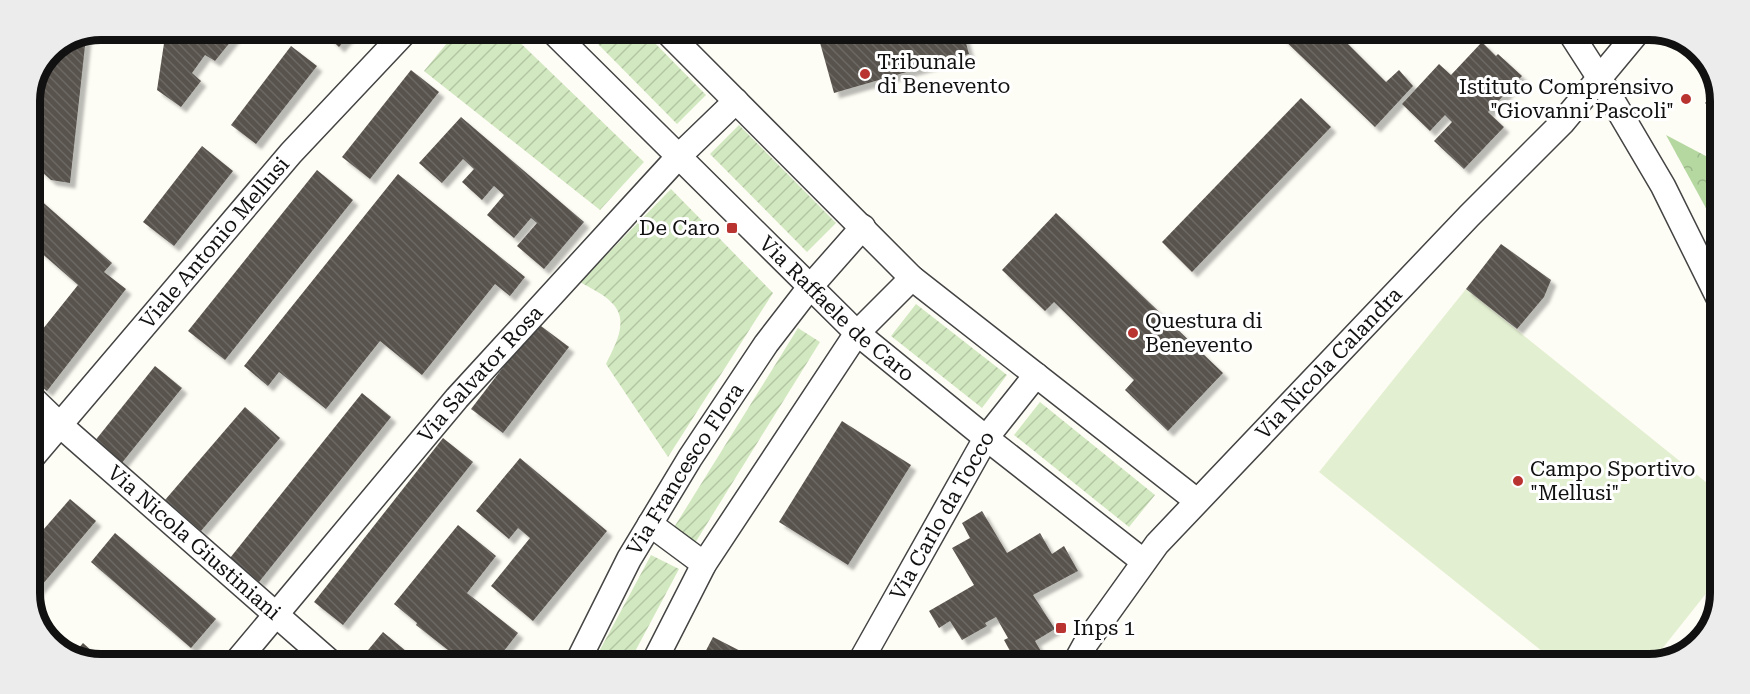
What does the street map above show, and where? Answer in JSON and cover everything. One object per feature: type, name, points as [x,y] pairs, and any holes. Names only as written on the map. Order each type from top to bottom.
[{"type":"street","name":"Viale Antonio Mellusi","points":[[41,448],[291,153],[398,40]]},
{"type":"street","name":"Via Raffaele de Caro","points":[[568,40],[679,156],[857,333],[1143,561]]},
{"type":"street","points":[[675,40],[912,278],[1197,501]]},
{"type":"street","points":[[1575,40],[1663,186],[1709,280]]},
{"type":"street","name":"Via Nicola Calandra","points":[[1080,654],[1157,544],[1469,216],[1562,123],[1631,40]]},
{"type":"street","name":"Via Salvator Rosa","points":[[243,654],[457,398],[679,156],[736,101]]},
{"type":"street","name":"Via Francesco Flora","points":[[582,654],[629,559],[690,458],[766,344],[810,287],[863,227]]},
{"type":"street","points":[[658,654],[704,564],[857,333],[912,278]]},
{"type":"street","name":"Via Carlo da Tocco","points":[[864,654],[986,438],[1036,375]]},
{"type":"street","name":"Via Nicola Giustiniani","points":[[41,406],[321,654]]},
{"type":"street","points":[[650,524],[704,564]]},
{"type":"green space","points":[[450,40],[517,40],[644,162],[600,210],[424,71]]},
{"type":"green space","points":[[598,40],[652,40],[706,95],[677,124],[596,42]]},
{"type":"green space","points":[[739,125],[836,223],[807,252],[710,154]]},
{"type":"green space","points":[[1666,135],[1709,158],[1709,214]]},
{"type":"green space","points":[[671,189],[773,293],[668,457],[606,364],[619,333],[620,317],[617,310],[605,297],[580,282]]},
{"type":"green space","name":"Campo Sportivo \"Mellusi\"","points":[[1466,289],[1710,485],[1710,589],[1659,652],[1546,654],[1319,472]]},
{"type":"green space","points":[[916,304],[1007,375],[982,408],[891,336]]},
{"type":"green space","points":[[798,328],[820,342],[695,543],[673,529]]},
{"type":"green space","points":[[1040,402],[1155,495],[1129,527],[1014,435]]},
{"type":"green space","points":[[651,555],[679,569],[634,654],[598,654]]},
{"type":"building","points":[[164,40],[232,40],[215,61],[205,55],[192,73],[201,81],[181,107],[157,90]]},
{"type":"building","points":[[332,40],[345,40],[339,47]]},
{"type":"building","name":"Tribunale di Benevento","points":[[819,40],[965,40],[969,54],[834,93]]},
{"type":"building","points":[[1284,40],[1344,40],[1386,82],[1399,70],[1413,86],[1375,127]]},
{"type":"building","points":[[1482,42],[1522,76],[1488,112],[1504,127],[1464,169],[1434,141],[1452,122],[1445,115],[1430,131],[1402,104],[1439,64],[1451,75]]},
{"type":"building","points":[[85,43],[70,183],[51,180],[40,170],[40,102],[45,78],[58,58],[78,45]]},
{"type":"building","points":[[291,46],[317,66],[256,144],[231,125]]},
{"type":"building","points":[[411,70],[439,92],[370,179],[342,157]]},
{"type":"building","points":[[1301,98],[1331,127],[1192,272],[1162,242]]},
{"type":"building","points":[[461,117],[584,222],[544,269],[517,246],[537,223],[531,218],[514,238],[487,215],[504,195],[494,186],[482,200],[462,182],[474,169],[463,159],[442,183],[419,163]]},
{"type":"building","points":[[202,146],[233,171],[174,246],[143,222]]},
{"type":"building","points":[[317,170],[353,200],[225,360],[188,331]]},
{"type":"building","points":[[398,174],[525,277],[510,296],[495,284],[422,375],[380,341],[326,409],[279,372],[268,386],[244,366]]},
{"type":"building","points":[[40,200],[112,263],[104,272],[126,289],[47,391],[41,386],[40,332],[78,285],[40,252]]},
{"type":"building","name":"Questura di Benevento","points":[[1056,213],[1223,373],[1168,431],[1125,390],[1134,380],[1054,302],[1045,311],[1002,270]]},
{"type":"building","points":[[1501,244],[1551,280],[1544,297],[1517,329],[1466,289]]},
{"type":"building","points":[[537,323],[569,347],[503,433],[471,409]]},
{"type":"building","points":[[155,366],[182,388],[121,464],[94,442]]},
{"type":"building","points":[[362,393],[391,417],[259,582],[230,558]]},
{"type":"building","points":[[245,407],[280,438],[201,531],[165,500]]},
{"type":"building","points":[[842,421],[911,465],[848,565],[779,522]]},
{"type":"building","points":[[443,438],[473,462],[343,625],[314,602]]},
{"type":"building","points":[[520,458],[607,531],[533,621],[491,586],[530,538],[518,528],[509,539],[476,511]]},
{"type":"building","points":[[70,499],[96,521],[41,586],[41,532]]},
{"type":"building","points":[[982,511],[1007,553],[1040,533],[1052,554],[1064,546],[1078,571],[1033,595],[1055,629],[1035,641],[1042,653],[1012,654],[1004,640],[1008,638],[996,617],[985,623],[987,626],[962,640],[950,621],[939,628],[929,611],[974,585],[952,548],[970,538],[962,523]]},
{"type":"building","points":[[458,525],[496,556],[467,593],[518,633],[502,654],[453,654],[416,625],[417,623],[394,604]]},
{"type":"building","points":[[115,533],[216,619],[191,648],[91,562]]},
{"type":"building","points":[[383,632],[410,654],[365,654]]},
{"type":"building","points":[[713,637],[746,654],[704,654]]},
{"type":"building","points":[[83,643],[94,653],[82,650],[78,648]]},
{"type":"place","name":"Tribunale di Benevento","points":[[865,74]]},
{"type":"place","name":"Istituto Comprensivo \"Giovanni Pascoli\"","points":[[1686,99]]},
{"type":"place","name":"De Caro","points":[[732,228]]},
{"type":"place","name":"Questura di Benevento","points":[[1133,333]]},
{"type":"place","name":"Campo Sportivo \"Mellusi\"","points":[[1518,481]]},
{"type":"place","name":"Inps 1","points":[[1061,628]]}]
